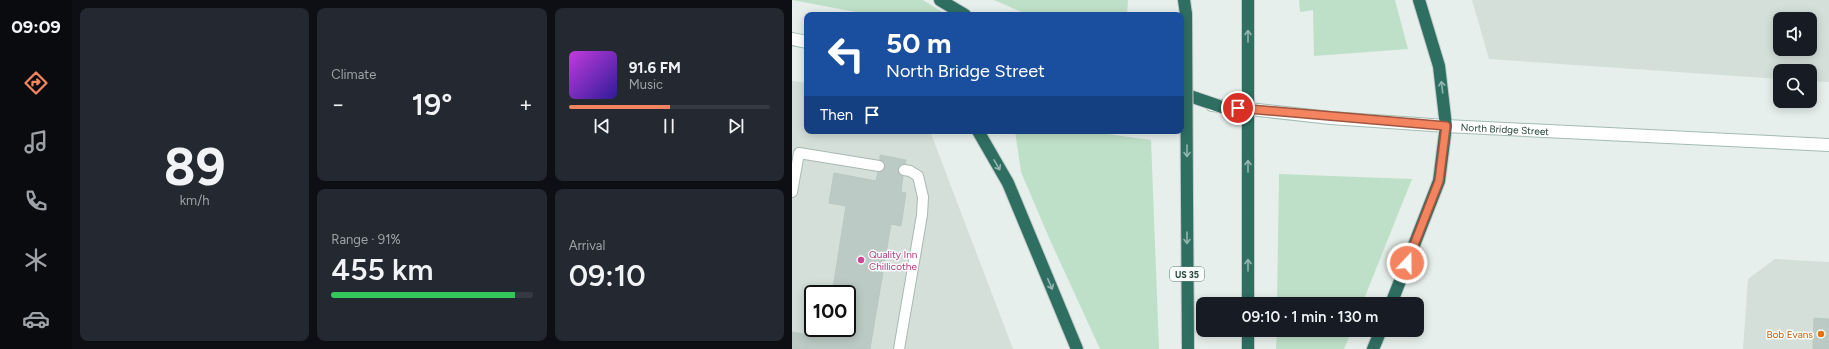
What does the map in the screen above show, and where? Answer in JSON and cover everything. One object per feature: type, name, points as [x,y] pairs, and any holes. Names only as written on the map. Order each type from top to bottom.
[{"type":"highway","points":[[940,0],[960,12]]},
{"type":"highway","points":[[1184,0],[1186,14]]},
{"type":"highway","name":"US 35","points":[[1187,0],[1188,349]]},
{"type":"highway","points":[[1248,0],[1248,297]]},
{"type":"highway","points":[[1394,297],[1439,181],[1446,126],[1439,66],[1419,0]]},
{"type":"highway","points":[[1184,94],[1222,107]]},
{"type":"highway","points":[[980,134],[1008,184],[1077,349]]},
{"type":"highway","points":[[1248,337],[1248,349]]},
{"type":"highway","points":[[1373,349],[1378,337]]},
{"type":"main road","points":[[792,39],[804,41]]},
{"type":"main road","name":"North Bridge Street","points":[[1184,101],[1222,107],[1446,126],[1829,145]]},
{"type":"lane","points":[[792,192],[799,153],[879,166]]},
{"type":"lane","points":[[899,349],[922,214],[923,197],[918,176],[910,171],[904,170]]},
{"type":"shaded area","points":[[1472,0],[1829,0],[1829,82],[1817,81],[1817,64],[1773,64],[1773,79],[1489,59]]},
{"type":"shaded area","points":[[792,81],[804,83],[804,134],[931,134],[1013,349],[792,349]]},
{"type":"shaded area","points":[[1775,259],[1829,262],[1829,349],[1743,349],[1748,279]]},
{"type":"green space","points":[[792,0],[923,0],[942,12],[856,12]]},
{"type":"green space","points":[[994,0],[1128,0],[1127,12],[1021,12]]},
{"type":"green space","points":[[1299,0],[1395,0],[1408,49],[1314,56],[1313,10],[1300,12]]},
{"type":"green space","points":[[1015,134],[1107,134],[1151,140],[1159,349],[1100,349],[1050,240],[1021,172]]},
{"type":"green space","points":[[1279,174],[1412,179],[1365,297],[1277,297]]},
{"type":"green space","points":[[1277,337],[1349,337],[1344,349],[1276,349]]},
{"type":"building","name":"Quality Inn Chillicothe","points":[[880,155],[906,160],[905,164],[899,166],[898,169],[900,175],[903,176],[901,192],[906,193],[901,226],[891,224],[870,349],[792,349],[792,332],[804,334],[804,337],[856,337],[856,285],[833,285],[846,206],[829,203],[834,173],[876,181],[878,172],[884,170],[885,167],[883,161],[880,160]]},
{"type":"building","name":"Bob Evans","points":[[1814,318],[1829,319],[1829,349],[1813,349]]},
{"type":"place","name":"Quality Inn Chillicothe","points":[[861,260]]},
{"type":"place","name":"Bob Evans","points":[[1821,334]]},
{"type":"route","points":[[1238,108],[1331,118],[1446,126],[1439,181],[1407,263]]}]
